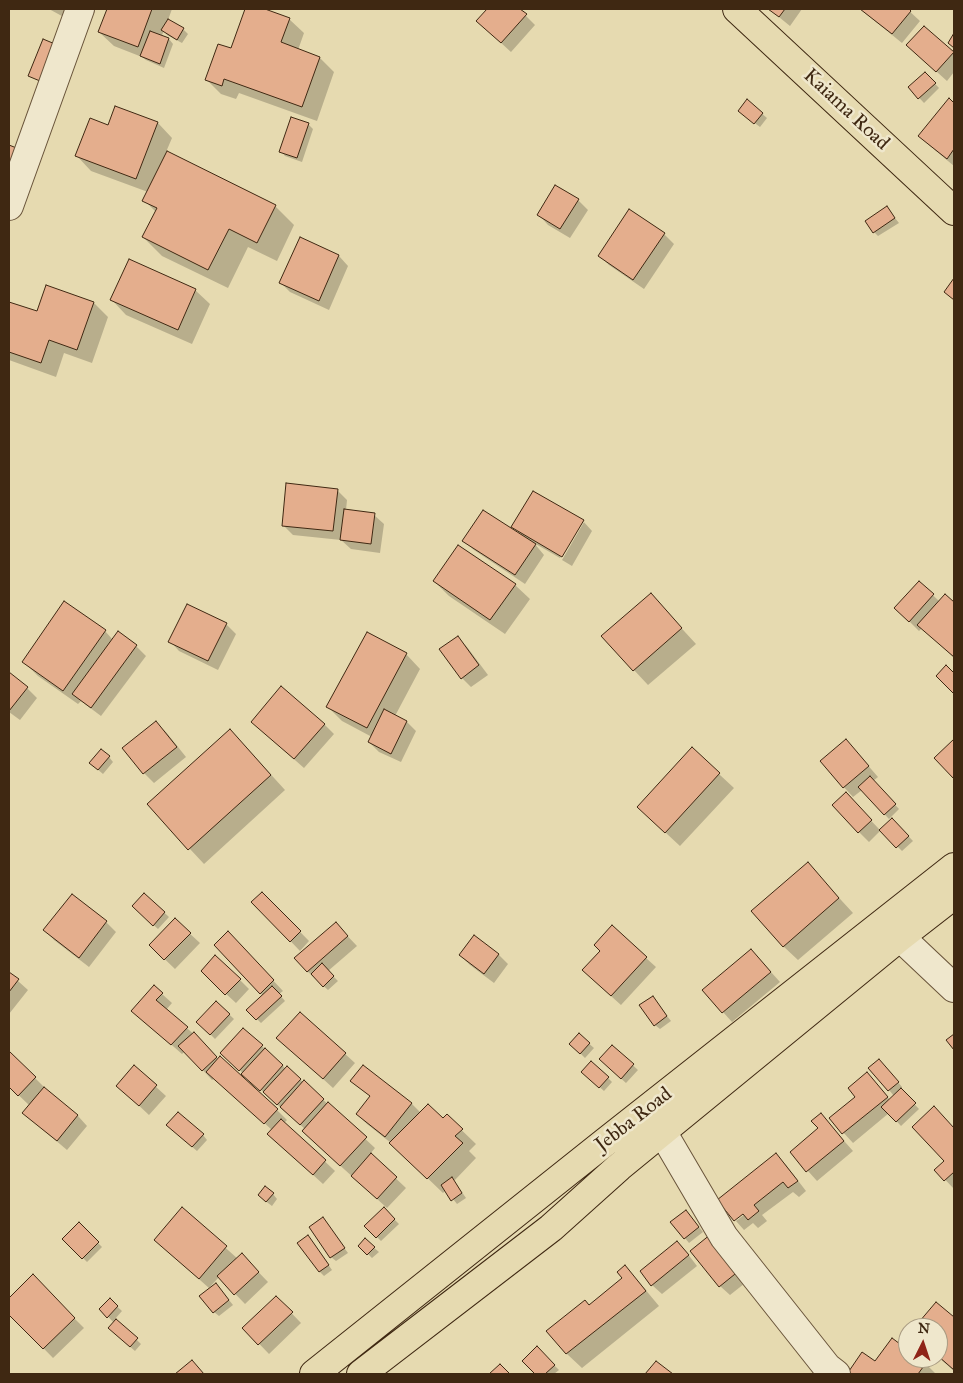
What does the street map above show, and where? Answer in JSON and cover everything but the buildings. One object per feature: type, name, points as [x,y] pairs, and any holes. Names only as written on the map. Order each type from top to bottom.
[{"type":"highway","name":"Kaiama Road","points":[[736,9],[954,211]]},
{"type":"highway","name":"Jebba Road","points":[[314,1374],[954,867]]},
{"type":"highway","name":"Jebba Road","points":[[361,1374],[551,1228],[619,1167],[954,895]]},
{"type":"street","points":[[9,206],[80,9]]},
{"type":"street","points":[[900,937],[954,988]]},
{"type":"street","points":[[663,1133],[724,1237],[827,1367],[836,1374]]}]
